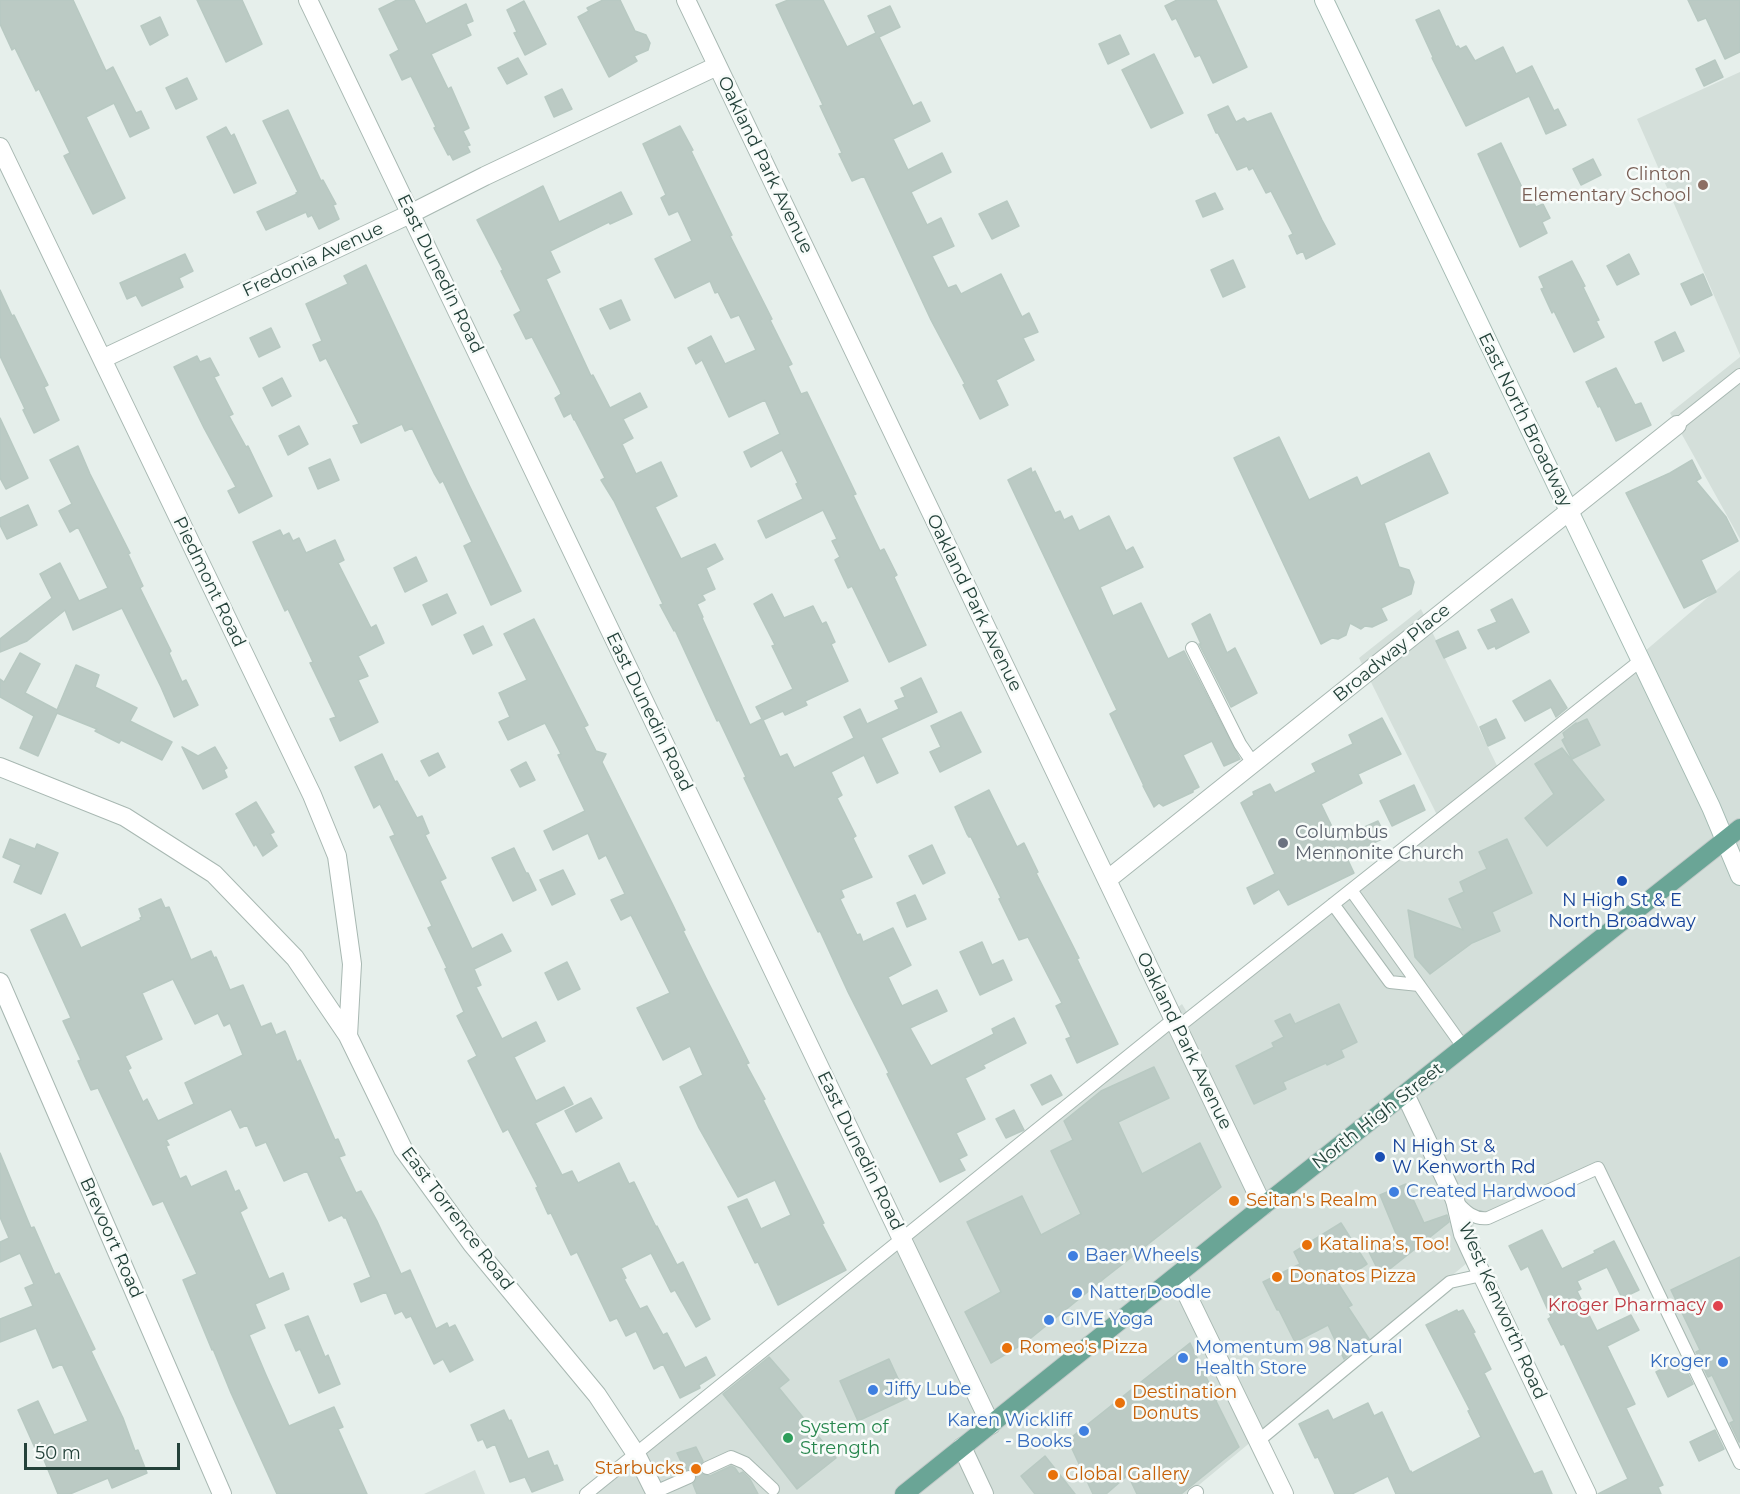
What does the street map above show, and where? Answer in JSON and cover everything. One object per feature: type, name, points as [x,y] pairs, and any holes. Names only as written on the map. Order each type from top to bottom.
[{"type":"main road","name":"North High Street","points":[[904,1494],[1740,828]]},
{"type":"street","name":"East Dunedin Road","points":[[308,0],[991,1425]]},
{"type":"street","name":"Oakland Park Avenue","points":[[686,0],[1263,1206]]},
{"type":"street","name":"East North Broadway","points":[[1324,0],[1711,807],[1740,876]]},
{"type":"street","name":"Fredonia Avenue","points":[[102,359],[717,66]]},
{"type":"street","name":"Piedmont Road","points":[[0,147],[312,795],[337,856],[352,964],[348,1035]]},
{"type":"street","name":"Broadway Place","points":[[1107,880],[1677,425]]},
{"type":"street","name":"East Torrence Road","points":[[0,767],[125,817],[214,874],[295,958],[348,1035],[403,1149],[472,1244],[597,1395],[636,1454],[656,1493]]},
{"type":"street","name":"Brevoort Road","points":[[0,982],[222,1494]]},
{"type":"street","name":"West Kenworth Road","points":[[1405,1094],[1455,1200],[1463,1234],[1587,1494]]},
{"type":"street","points":[[1178,1276],[1284,1494]]},
{"type":"street","points":[[962,1448],[984,1494]]},
{"type":"lane","points":[[1677,425],[1740,375]]},
{"type":"lane","points":[[1192,648],[1240,744],[1253,763]]},
{"type":"lane","points":[[586,1494],[902,1238],[1175,1023],[1351,890],[1640,661]]},
{"type":"lane","points":[[1351,890],[1464,1048]]},
{"type":"lane","points":[[1333,904],[1390,982],[1419,986]]},
{"type":"lane","points":[[1455,1200],[1474,1217],[1488,1218],[1598,1168],[1740,1463]]},
{"type":"lane","points":[[1258,1441],[1450,1282],[1482,1275]]},
{"type":"lane","points":[[707,1468],[731,1457],[745,1462],[773,1489]]},
{"type":"lane","points":[[656,1493],[689,1477]]},
{"type":"shaded area","name":"Clinton Elementary School","points":[[1740,72],[1740,355],[1637,119]]},
{"type":"shaded area","points":[[1740,357],[1740,539],[1670,413]]},
{"type":"shaded area","points":[[1740,570],[1740,1465],[1593,1166],[1474,1223],[1467,1263],[1188,1494],[584,1494],[899,1242],[1182,1004],[1188,1014],[1439,819],[1359,658],[1421,609],[1501,774]]},
{"type":"shaded area","points":[[475,1470],[485,1494],[424,1494]]},
{"type":"building","points":[[0,0],[73,0],[106,71],[113,67],[136,113],[141,111],[149,128],[130,137],[114,103],[86,117],[125,198],[93,214],[64,156],[70,153],[39,89],[36,91],[15,48],[12,50],[0,24]]},
{"type":"building","points":[[197,0],[242,0],[262,44],[226,62]]},
{"type":"building","points":[[397,0],[414,0],[426,24],[466,4],[473,21],[466,24],[471,35],[431,54],[448,89],[451,87],[469,128],[463,131],[470,145],[467,146],[470,152],[453,160],[434,128],[436,127],[411,76],[402,80],[390,55],[399,50],[379,9]]},
{"type":"building","points":[[603,0],[620,0],[635,31],[646,35],[650,43],[648,50],[634,56],[637,61],[609,77],[578,17],[589,11],[587,8]]},
{"type":"building","points":[[788,0],[823,0],[847,47],[876,33],[868,16],[890,6],[900,27],[879,37],[913,106],[921,102],[930,121],[893,139],[908,170],[942,153],[951,172],[911,192],[927,225],[941,218],[954,246],[932,256],[948,288],[956,285],[961,294],[1001,274],[1022,317],[1029,313],[1038,332],[1023,338],[1034,360],[996,380],[1008,405],[980,419],[864,176],[852,181],[839,154],[842,153],[820,106],[823,105],[776,5]]},
{"type":"building","points":[[1177,0],[1216,0],[1247,67],[1213,83],[1200,55],[1195,57],[1176,18],[1172,20],[1165,6]]},
{"type":"building","points":[[1688,0],[1740,0],[1740,52],[1725,59],[1706,18],[1698,21]]},
{"type":"building","points":[[524,1],[546,44],[525,55],[514,33],[517,32],[507,10]]},
{"type":"building","points":[[1439,10],[1456,47],[1460,49],[1466,46],[1475,61],[1503,47],[1516,74],[1532,66],[1554,111],[1558,109],[1566,125],[1546,134],[1529,96],[1466,126],[1416,20]]},
{"type":"building","points":[[160,17],[168,35],[150,45],[141,26]]},
{"type":"building","points":[[1120,35],[1129,54],[1108,64],[1099,44]]},
{"type":"building","points":[[1154,54],[1183,113],[1151,128],[1122,70]]},
{"type":"building","points":[[518,58],[527,74],[507,84],[498,68]]},
{"type":"building","points":[[1715,60],[1723,77],[1704,86],[1696,69]]},
{"type":"building","points":[[187,78],[197,99],[176,109],[166,88]]},
{"type":"building","points":[[562,89],[572,109],[554,117],[545,97]]},
{"type":"building","points":[[1228,106],[1236,122],[1244,118],[1247,122],[1271,113],[1335,244],[1306,259],[1303,251],[1297,254],[1289,236],[1293,234],[1271,191],[1266,193],[1253,168],[1249,170],[1247,166],[1237,170],[1216,133],[1208,115]]},
{"type":"building","points":[[288,110],[321,181],[323,180],[336,204],[333,205],[339,219],[319,229],[312,215],[308,217],[306,212],[266,230],[257,212],[298,192],[263,121]]},
{"type":"building","points":[[680,126],[732,235],[730,236],[772,319],[770,320],[792,364],[788,366],[801,394],[807,392],[856,494],[853,495],[880,551],[884,549],[897,575],[894,577],[926,645],[889,662],[852,586],[848,588],[835,560],[840,557],[832,541],[837,539],[823,510],[766,538],[758,521],[803,499],[782,450],[751,467],[744,452],[780,434],[765,400],[729,417],[702,360],[696,364],[688,348],[711,336],[725,364],[756,350],[739,315],[731,318],[710,281],[675,298],[655,259],[692,241],[678,211],[669,215],[661,198],[666,195],[643,144]]},
{"type":"building","points":[[226,127],[231,136],[234,134],[256,183],[234,193],[207,137]]},
{"type":"building","points":[[1501,143],[1527,198],[1530,196],[1536,207],[1543,204],[1550,218],[1542,222],[1547,233],[1520,247],[1478,154]]},
{"type":"building","points":[[1593,159],[1601,175],[1581,185],[1573,169]]},
{"type":"building","points":[[543,186],[559,222],[621,192],[632,214],[610,224],[609,222],[550,251],[560,272],[546,279],[591,376],[593,375],[610,408],[640,393],[647,407],[623,419],[633,438],[622,444],[636,474],[661,462],[677,496],[655,507],[681,559],[715,544],[723,559],[706,568],[715,589],[702,595],[705,600],[697,604],[750,725],[762,719],[756,707],[793,689],[772,646],[775,645],[754,604],[772,594],[784,618],[813,606],[822,624],[826,622],[835,642],[831,644],[848,681],[805,701],[807,705],[785,715],[783,711],[763,720],[780,757],[787,754],[794,768],[854,738],[844,717],[860,709],[867,724],[899,709],[895,701],[905,697],[901,688],[921,678],[937,712],[881,738],[898,773],[877,783],[864,755],[831,772],[842,795],[837,798],[856,836],[853,838],[872,877],[841,890],[844,897],[840,899],[857,935],[860,934],[863,942],[893,928],[911,965],[888,977],[902,1006],[937,990],[947,1011],[910,1028],[931,1066],[994,1034],[992,1029],[1014,1018],[1026,1043],[983,1065],[985,1068],[965,1078],[985,1119],[956,1133],[967,1155],[959,1159],[965,1170],[940,1182],[744,778],[746,777],[719,720],[717,721],[675,630],[660,605],[663,604],[614,501],[601,480],[605,478],[571,413],[564,417],[555,398],[561,394],[560,391],[532,337],[526,339],[514,315],[521,311],[477,220]]},
{"type":"building","points":[[1215,193],[1223,209],[1203,217],[1196,201]]},
{"type":"building","points":[[1007,201],[1019,226],[992,239],[979,214]]},
{"type":"building","points":[[185,254],[193,271],[179,278],[183,287],[142,306],[136,295],[127,299],[120,283]]},
{"type":"building","points":[[1629,254],[1639,274],[1617,285],[1607,266]]},
{"type":"building","points":[[1233,260],[1245,287],[1223,297],[1211,270]]},
{"type":"building","points":[[1572,261],[1585,286],[1583,287],[1599,320],[1596,321],[1604,337],[1574,352],[1554,311],[1552,313],[1541,289],[1544,288],[1539,277]]},
{"type":"building","points":[[366,265],[521,591],[491,605],[464,546],[472,542],[443,481],[440,483],[434,473],[412,428],[405,431],[402,424],[361,443],[353,426],[359,424],[326,358],[320,361],[313,345],[322,341],[306,304],[348,284],[344,276]]},
{"type":"building","points":[[1703,274],[1712,295],[1691,305],[1681,284]]},
{"type":"building","points":[[0,290],[48,385],[44,387],[59,420],[34,433],[0,356]]},
{"type":"building","points":[[621,300],[630,320],[610,329],[600,309]]},
{"type":"building","points":[[271,328],[280,347],[259,357],[250,338]]},
{"type":"building","points":[[1675,332],[1684,351],[1663,361],[1655,342]]},
{"type":"building","points":[[197,356],[200,362],[210,358],[219,375],[214,377],[233,414],[229,416],[246,447],[248,446],[272,496],[239,513],[228,491],[236,487],[174,367]]},
{"type":"building","points":[[1616,368],[1635,405],[1641,403],[1651,425],[1616,441],[1586,382]]},
{"type":"building","points":[[282,378],[291,396],[272,406],[263,388]]},
{"type":"building","points":[[0,418],[28,478],[6,489],[0,478]]},
{"type":"building","points":[[299,426],[308,444],[288,455],[279,436]]},
{"type":"building","points":[[1279,437],[1309,500],[1357,477],[1361,486],[1429,453],[1448,493],[1384,523],[1399,567],[1409,570],[1414,582],[1411,594],[1381,608],[1387,620],[1361,629],[1350,623],[1346,635],[1338,639],[1332,638],[1321,644],[1234,458]]},
{"type":"building","points":[[78,446],[130,553],[128,554],[143,586],[140,588],[171,651],[169,653],[182,682],[186,680],[198,705],[174,717],[122,608],[73,630],[65,610],[27,641],[0,652],[0,639],[52,598],[40,574],[60,563],[79,601],[108,588],[78,527],[70,532],[59,511],[72,504],[50,460]]},
{"type":"building","points":[[330,459],[339,480],[318,489],[309,468]]},
{"type":"building","points":[[1692,460],[1701,478],[1696,481],[1726,517],[1738,541],[1701,560],[1716,592],[1684,608],[1626,493]]},
{"type":"building","points":[[1031,468],[1032,473],[1035,471],[1055,513],[1060,511],[1064,520],[1072,516],[1079,531],[1109,516],[1126,551],[1133,547],[1143,567],[1100,587],[1113,616],[1141,603],[1168,659],[1184,651],[1240,759],[1224,766],[1212,741],[1183,755],[1199,787],[1163,806],[1159,803],[1154,807],[1143,786],[1110,714],[1117,710],[1008,480]]},
{"type":"building","points":[[28,505],[37,525],[7,539],[0,525],[0,518]]},
{"type":"building","points":[[280,530],[283,536],[289,533],[293,541],[299,538],[306,553],[335,540],[344,560],[338,563],[371,628],[376,625],[384,643],[358,656],[368,676],[358,680],[378,722],[340,741],[330,719],[336,717],[310,663],[313,662],[288,609],[285,611],[253,542]]},
{"type":"building","points":[[416,557],[427,581],[405,592],[394,568]]},
{"type":"building","points":[[447,594],[456,613],[432,625],[423,605]]},
{"type":"building","points":[[1512,599],[1529,632],[1496,649],[1495,646],[1488,649],[1478,630],[1497,622],[1491,610]]},
{"type":"building","points":[[1210,614],[1227,653],[1235,648],[1257,693],[1231,707],[1199,644],[1201,644],[1192,624]]},
{"type":"building","points":[[534,619],[588,725],[584,727],[596,751],[606,754],[602,762],[749,1063],[746,1064],[765,1099],[763,1100],[846,1270],[778,1305],[728,1207],[747,1199],[761,1229],[791,1215],[775,1180],[738,1197],[699,1128],[680,1087],[703,1075],[690,1046],[663,1060],[637,1008],[670,993],[631,915],[621,920],[611,900],[625,894],[606,855],[599,859],[588,833],[553,850],[544,831],[585,811],[558,755],[561,754],[545,723],[508,740],[499,722],[510,717],[499,693],[527,680],[504,634]]},
{"type":"building","points":[[483,626],[492,645],[473,654],[464,635]]},
{"type":"building","points":[[1458,631],[1466,648],[1444,658],[1436,641]]},
{"type":"building","points":[[20,653],[40,664],[25,693],[57,710],[76,665],[99,675],[95,687],[137,708],[130,721],[172,742],[162,760],[121,740],[119,743],[95,731],[97,729],[57,713],[38,756],[20,748],[34,716],[0,697],[0,679],[4,682]]},
{"type":"building","points":[[1550,680],[1567,708],[1556,717],[1551,707],[1525,721],[1513,701]]},
{"type":"building","points":[[961,712],[981,752],[940,772],[930,752],[941,747],[931,726]]},
{"type":"building","points":[[1382,718],[1401,754],[1358,774],[1362,783],[1321,804],[1338,839],[1378,821],[1386,837],[1346,856],[1354,873],[1288,905],[1279,889],[1254,904],[1247,888],[1275,874],[1241,803],[1254,795],[1253,792],[1270,784],[1275,793],[1316,772],[1312,764],[1353,744],[1349,735]]},
{"type":"building","points":[[1496,719],[1505,738],[1488,746],[1480,727]]},
{"type":"building","points":[[1587,719],[1600,745],[1572,759],[1562,740],[1565,738],[1563,733],[1576,723]]},
{"type":"building","points":[[182,747],[198,756],[215,747],[227,768],[224,770],[227,777],[203,789]]},
{"type":"building","points":[[1562,748],[1604,800],[1547,846],[1525,818],[1554,794],[1535,764]]},
{"type":"building","points":[[438,753],[445,767],[429,776],[421,761]]},
{"type":"building","points":[[382,754],[395,782],[397,781],[417,818],[422,816],[429,833],[425,835],[446,878],[440,881],[472,949],[502,934],[511,951],[474,969],[481,985],[476,987],[502,1039],[536,1022],[545,1041],[514,1057],[536,1101],[564,1087],[573,1104],[535,1123],[562,1175],[572,1171],[578,1183],[619,1163],[629,1184],[634,1182],[677,1265],[683,1262],[710,1319],[696,1327],[675,1290],[671,1292],[651,1253],[621,1268],[626,1278],[624,1279],[640,1309],[647,1306],[663,1335],[667,1333],[685,1368],[706,1357],[715,1375],[699,1385],[700,1388],[680,1398],[663,1364],[654,1369],[636,1331],[626,1336],[617,1318],[610,1321],[577,1252],[571,1255],[551,1213],[548,1214],[536,1188],[538,1187],[508,1129],[503,1132],[468,1061],[477,1056],[457,1016],[464,1012],[428,928],[432,926],[390,837],[395,835],[380,804],[374,808],[355,767]]},
{"type":"building","points":[[526,762],[535,780],[520,787],[511,770]]},
{"type":"building","points":[[1414,785],[1425,810],[1392,826],[1380,801]]},
{"type":"building","points":[[989,790],[1017,847],[1024,843],[1038,872],[1036,873],[1079,958],[1077,959],[1118,1044],[1077,1063],[1066,1039],[1071,1037],[1056,1006],[1062,1003],[1028,937],[1019,940],[999,899],[1001,898],[955,807]]},
{"type":"building","points":[[256,802],[274,832],[270,834],[277,846],[263,856],[256,844],[254,846],[236,814]]},
{"type":"building","points":[[10,839],[35,849],[37,844],[58,853],[41,894],[14,882],[21,865],[3,857]]},
{"type":"building","points":[[1507,839],[1532,893],[1492,912],[1500,931],[1472,943],[1430,974],[1415,957],[1408,910],[1463,930],[1449,899],[1464,892],[1460,882],[1487,869],[1479,852]]},
{"type":"building","points":[[932,845],[945,873],[923,884],[909,856]]},
{"type":"building","points":[[514,848],[536,890],[513,901],[492,858]]},
{"type":"building","points":[[563,870],[575,894],[552,905],[540,880]]},
{"type":"building","points":[[915,895],[926,919],[907,927],[897,903]]},
{"type":"building","points":[[161,899],[165,908],[169,907],[191,960],[211,951],[214,958],[216,957],[230,990],[243,985],[261,1027],[271,1023],[276,1035],[285,1031],[297,1062],[300,1060],[335,1140],[338,1139],[345,1155],[339,1157],[356,1193],[361,1191],[401,1274],[410,1270],[436,1329],[447,1323],[449,1328],[455,1325],[473,1360],[450,1372],[443,1359],[434,1364],[411,1316],[406,1318],[402,1311],[395,1314],[386,1292],[361,1302],[354,1284],[371,1277],[346,1218],[342,1215],[329,1221],[307,1171],[284,1181],[266,1142],[256,1146],[247,1125],[240,1128],[231,1109],[166,1140],[169,1145],[166,1146],[180,1179],[186,1176],[191,1187],[226,1171],[235,1192],[239,1190],[247,1208],[240,1212],[269,1279],[283,1273],[289,1289],[255,1304],[265,1328],[249,1335],[289,1426],[334,1407],[343,1427],[338,1429],[367,1494],[277,1494],[183,1280],[197,1274],[163,1201],[153,1205],[98,1088],[91,1090],[78,1061],[81,1060],[63,1021],[71,1018],[31,930],[65,914],[81,948],[141,920],[139,909]],"holes":[[[173,979],[195,1024],[218,1013],[224,1026],[230,1023],[243,1055],[185,1083],[194,1104],[158,1121],[147,1099],[143,1102],[128,1070],[131,1068],[125,1056],[162,1039],[142,993]]]},
{"type":"building","points":[[982,942],[992,965],[1003,960],[1012,980],[980,995],[960,952]]},
{"type":"building","points":[[567,962],[580,989],[558,1000],[545,973]]},
{"type":"building","points":[[1339,1004],[1357,1042],[1341,1050],[1344,1057],[1283,1082],[1286,1089],[1254,1104],[1236,1066],[1274,1047],[1272,1043],[1284,1037],[1275,1021],[1290,1014],[1295,1024]]},
{"type":"building","points":[[1154,1067],[1169,1098],[1118,1122],[1142,1174],[1200,1143],[1221,1187],[1026,1342],[991,1363],[965,1312],[1001,1292],[967,1222],[1022,1196],[1041,1235],[1081,1214],[1051,1151],[1073,1140],[1064,1121],[1101,1091]]},
{"type":"building","points":[[1051,1075],[1062,1095],[1042,1105],[1031,1085]]},
{"type":"building","points":[[591,1098],[602,1118],[576,1132],[565,1111]]},
{"type":"building","points":[[1014,1110],[1024,1130],[1006,1138],[996,1119]]},
{"type":"building","points":[[0,1153],[31,1228],[34,1227],[55,1275],[59,1273],[95,1349],[91,1351],[147,1473],[112,1488],[108,1478],[70,1494],[58,1494],[42,1455],[39,1457],[18,1410],[38,1401],[54,1435],[88,1421],[62,1364],[53,1368],[36,1328],[0,1342],[0,1319],[33,1306],[25,1288],[34,1284],[20,1253],[0,1262],[0,1242],[9,1238],[0,1217]]},
{"type":"building","points":[[1406,1184],[1424,1223],[1447,1215],[1449,1222],[1381,1276],[1368,1250],[1397,1236],[1380,1195]]},
{"type":"building","points":[[1341,1223],[1367,1264],[1338,1283],[1352,1305],[1348,1307],[1369,1339],[1344,1359],[1328,1325],[1295,1342],[1263,1282],[1300,1264],[1294,1252]]},
{"type":"building","points":[[1542,1230],[1562,1269],[1614,1241],[1639,1290],[1622,1298],[1607,1267],[1577,1281],[1581,1289],[1577,1291],[1597,1331],[1631,1315],[1639,1330],[1607,1346],[1635,1404],[1626,1408],[1663,1485],[1658,1487],[1661,1494],[1598,1494],[1628,1479],[1564,1344],[1561,1345],[1548,1319],[1551,1317],[1528,1266],[1521,1270],[1509,1246]]},
{"type":"building","name":"Kroger","points":[[1740,1257],[1739,1442],[1730,1423],[1734,1421],[1712,1375],[1708,1377],[1696,1352],[1700,1350],[1671,1290]]},
{"type":"building","points":[[1457,1310],[1458,1312],[1463,1310],[1475,1332],[1473,1333],[1491,1369],[1484,1373],[1534,1474],[1542,1471],[1552,1494],[1396,1494],[1388,1476],[1352,1494],[1335,1494],[1318,1457],[1315,1458],[1299,1424],[1328,1410],[1333,1420],[1368,1403],[1374,1416],[1382,1412],[1412,1473],[1481,1437],[1468,1411],[1470,1410],[1426,1325]]},
{"type":"building","points":[[308,1316],[325,1357],[328,1355],[340,1384],[319,1393],[300,1349],[296,1351],[285,1325]]},
{"type":"building","points":[[1190,1343],[1239,1447],[1181,1494],[1137,1494],[1128,1475],[1106,1494],[1093,1494],[1068,1440]]},
{"type":"building","name":"System of Strength","points":[[769,1357],[789,1380],[779,1388],[836,1458],[797,1489],[723,1394]]},
{"type":"building","name":"Jiffy Lube","points":[[889,1359],[907,1398],[858,1421],[840,1381]]},
{"type":"building","points":[[1681,1359],[1693,1384],[1668,1397],[1656,1372]]},
{"type":"building","points":[[504,1410],[509,1421],[511,1420],[528,1459],[548,1451],[563,1480],[532,1492],[525,1477],[510,1482],[495,1444],[487,1448],[483,1439],[478,1441],[471,1425]]},
{"type":"building","points":[[1715,1430],[1724,1449],[1699,1461],[1690,1442]]},
{"type":"building","name":"Starbucks","points":[[696,1447],[703,1461],[699,1467],[702,1474],[710,1476],[731,1466],[739,1474],[743,1472],[750,1479],[758,1494],[697,1494],[693,1484],[697,1478],[696,1473],[690,1469],[685,1470],[677,1453]]},
{"type":"building","name":"Global Gallery","points":[[1045,1456],[1075,1494],[1035,1494],[1021,1476]]},
{"type":"place","name":"Clinton Elementary School","points":[[1703,185]]},
{"type":"place","name":"Columbus Mennonite Church","points":[[1283,843]]},
{"type":"place","name":"N High St & E North Broadway","points":[[1622,881]]},
{"type":"place","name":"N High St & W Kenworth Rd","points":[[1380,1157]]},
{"type":"place","name":"Created Hardwood","points":[[1394,1192]]},
{"type":"place","name":"Seitan's Realm","points":[[1234,1201]]},
{"type":"place","name":"Katalina’s, Too!","points":[[1307,1245]]},
{"type":"place","name":"Baer Wheels","points":[[1073,1256]]},
{"type":"place","name":"Donatos Pizza","points":[[1277,1277]]},
{"type":"place","name":"NatterDoodle","points":[[1077,1293]]},
{"type":"place","name":"Kroger Pharmacy","points":[[1718,1306]]},
{"type":"place","name":"GIVE Yoga","points":[[1049,1320]]},
{"type":"place","name":"Romeo's Pizza","points":[[1007,1348]]},
{"type":"place","name":"Momentum 98 Natural Health Store","points":[[1183,1358]]},
{"type":"place","name":"Kroger","points":[[1723,1362]]},
{"type":"place","name":"Jiffy Lube","points":[[873,1390]]},
{"type":"place","name":"Destination Donuts","points":[[1120,1403]]},
{"type":"place","name":"Karen Wickliff - Books","points":[[1084,1431]]},
{"type":"place","name":"System of Strength","points":[[788,1438]]},
{"type":"place","name":"Starbucks","points":[[696,1469]]},
{"type":"place","name":"Global Gallery","points":[[1053,1475]]}]
